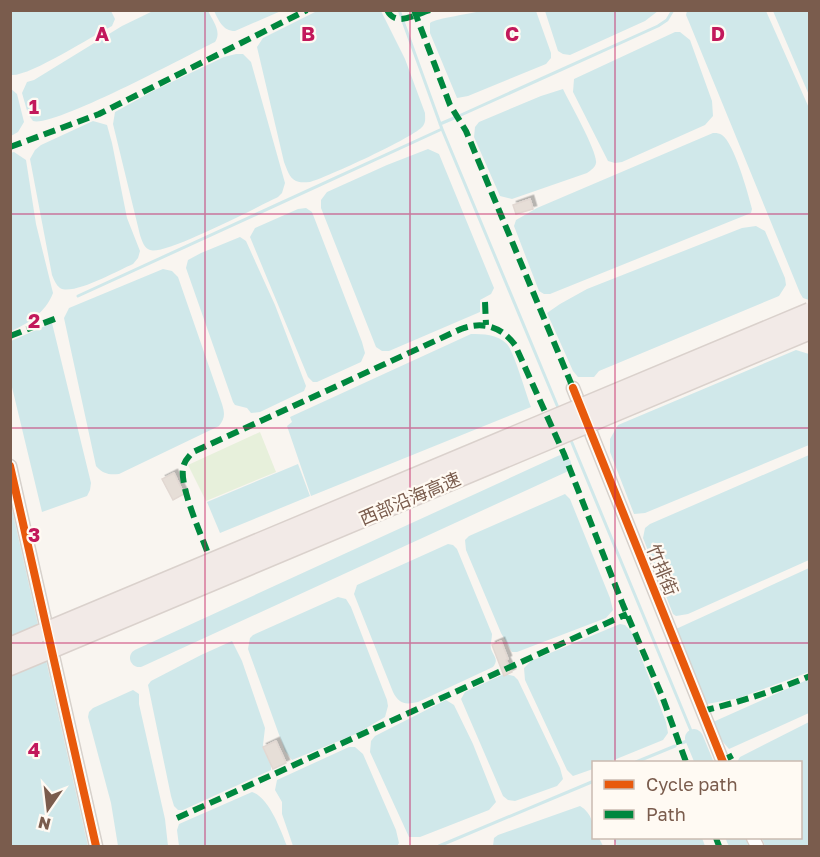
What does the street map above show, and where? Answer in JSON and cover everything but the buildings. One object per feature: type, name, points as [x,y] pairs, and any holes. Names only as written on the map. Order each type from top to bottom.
[{"type":"highway","name":"西部沿海高速","points":[[10,646],[810,312]]},
{"type":"highway","name":"西部沿海高速","points":[[10,666],[810,330]]},
{"type":"street","name":"竹排街","points":[[573,388],[723,761]]},
{"type":"street","points":[[10,466],[96,846]]},
{"type":"green space","points":[[260,432],[276,472],[206,501],[188,465]]},
{"type":"water","points":[[11,10],[111,11],[115,19],[112,26],[61,55],[32,70],[11,75]]},
{"type":"water","points":[[155,10],[208,11],[216,26],[217,38],[215,42],[92,103],[45,120],[33,121],[28,114],[22,93],[27,82],[34,80],[122,26]]},
{"type":"water","points":[[484,10],[536,11],[551,58],[546,64],[468,96],[457,98],[430,33],[430,23]]},
{"type":"water","points":[[545,10],[658,11],[645,21],[570,55],[558,51]]},
{"type":"water","points":[[214,11],[281,11],[231,31],[224,27]]},
{"type":"water","points":[[317,11],[381,11],[405,59],[425,113],[425,123],[416,131],[388,147],[319,179],[301,182],[292,178],[284,162],[257,47],[263,38]]},
{"type":"water","points":[[687,11],[766,11],[809,108],[809,300],[803,298],[800,293],[686,15]]},
{"type":"water","points":[[773,11],[809,11],[809,95]]},
{"type":"water","points":[[675,32],[680,32],[690,40],[712,101],[713,116],[705,125],[622,162],[608,161],[573,92],[574,79]]},
{"type":"water","points":[[243,54],[251,62],[285,183],[282,193],[192,238],[159,250],[150,250],[142,242],[140,235],[113,124],[115,112],[153,91],[224,57]]},
{"type":"water","points":[[10,88],[17,94],[24,122],[18,132],[11,136]]},
{"type":"water","points":[[563,89],[593,149],[595,166],[587,173],[512,199],[500,196],[474,137],[475,127],[479,122]]},
{"type":"water","points":[[93,121],[107,125],[127,218],[140,251],[133,264],[85,286],[66,290],[59,287],[52,275],[30,159],[41,145]]},
{"type":"water","points":[[713,133],[722,135],[731,148],[740,169],[752,209],[751,213],[550,294],[539,291],[514,226],[516,220],[537,208]]},
{"type":"water","points":[[428,149],[439,154],[494,288],[491,294],[480,300],[480,312],[389,351],[382,351],[376,347],[321,208],[321,200],[327,192]]},
{"type":"water","points":[[14,152],[26,160],[36,224],[53,293],[46,306],[36,317],[11,331],[10,153]]},
{"type":"water","points":[[306,208],[312,212],[365,353],[361,362],[317,382],[313,382],[308,377],[250,237],[255,228],[298,209]]},
{"type":"water","points":[[756,226],[765,231],[785,278],[786,285],[779,296],[599,371],[594,377],[578,377],[573,371],[547,313],[587,289],[742,228]]},
{"type":"water","points":[[240,237],[246,241],[275,305],[306,386],[304,391],[260,412],[251,413],[247,408],[235,405],[233,402],[186,268],[188,260]]},
{"type":"water","points":[[163,269],[172,271],[178,277],[222,404],[223,418],[219,426],[119,474],[106,473],[96,466],[64,318],[69,308]]},
{"type":"water","points":[[52,323],[91,483],[87,496],[42,512],[11,383],[11,341]]},
{"type":"water","points":[[471,334],[494,336],[507,344],[531,407],[311,496],[287,426],[292,422],[290,417]]},
{"type":"water","points":[[796,350],[809,354],[809,445],[645,513],[634,514],[610,452],[610,439],[618,425]]},
{"type":"water","points":[[809,455],[809,560],[688,614],[676,616],[673,614],[643,538],[645,528]]},
{"type":"water","points":[[298,464],[310,496],[220,533],[207,502]]},
{"type":"water","points":[[565,494],[570,499],[613,610],[606,618],[512,652],[501,633],[466,550],[465,540],[469,536]]},
{"type":"water","points":[[11,505],[88,846],[11,846]]},
{"type":"water","points":[[448,544],[457,549],[492,634],[491,649],[496,662],[493,667],[418,702],[403,703],[393,692],[354,594],[357,585]]},
{"type":"water","points":[[809,568],[809,672],[739,698],[707,704],[676,629]]},
{"type":"water","points":[[338,597],[346,599],[351,607],[387,700],[385,717],[356,734],[292,760],[285,751],[248,649],[250,638]]},
{"type":"water","points":[[620,624],[625,625],[631,631],[666,722],[668,733],[663,740],[611,761],[592,761],[592,769],[573,776],[567,770],[525,680],[524,668],[531,661]]},
{"type":"water","points":[[232,641],[242,661],[265,728],[263,745],[271,761],[271,770],[183,810],[178,810],[171,796],[148,685],[151,681]]},
{"type":"water","points":[[504,674],[514,676],[518,680],[560,768],[563,779],[557,786],[515,801],[503,796],[461,699],[465,692]]},
{"type":"water","points":[[809,679],[809,713],[729,749],[717,735],[713,722]]},
{"type":"water","points":[[133,690],[139,694],[139,704],[165,819],[168,846],[118,846],[111,803],[88,717],[93,708]]},
{"type":"water","points":[[446,700],[454,705],[473,744],[496,802],[489,810],[420,837],[409,837],[370,752],[371,741],[375,736]]},
{"type":"water","points":[[809,722],[809,846],[765,846],[762,839],[802,839],[802,761],[738,761],[740,757]]},
{"type":"water","points":[[349,747],[355,747],[363,754],[396,830],[399,843],[397,846],[293,846],[282,814],[282,802],[275,790],[277,780]]},
{"type":"water","points":[[252,792],[264,800],[269,807],[287,846],[179,846],[177,830],[179,824]]},
{"type":"water","points":[[580,806],[592,820],[592,839],[600,839],[603,846],[493,846],[494,838]]},
{"type":"water","points":[[614,839],[702,839],[705,846],[617,846]]},
{"type":"waterway","points":[[399,10],[442,129],[559,410]]},
{"type":"waterway","points":[[461,115],[658,26],[667,20],[673,10]]},
{"type":"waterway","points":[[440,124],[454,118]]},
{"type":"waterway","points":[[78,296],[442,129]]},
{"type":"waterway","points":[[570,438],[694,738],[682,743]]},
{"type":"waterway","points":[[139,658],[562,464]]},
{"type":"waterway","points":[[694,738],[704,761]]},
{"type":"waterway","points":[[638,761],[675,746]]},
{"type":"waterway","points":[[439,846],[592,782]]},
{"type":"waterway","points":[[736,839],[739,846]]},
{"type":"marked path","points":[[10,147],[99,114],[307,10]]},
{"type":"marked path","points":[[387,10],[395,18],[401,19],[430,10]]},
{"type":"marked path","points":[[414,10],[450,105],[466,131],[573,388]]},
{"type":"marked path","points":[[485,302],[486,325]]},
{"type":"marked path","points":[[10,336],[57,318]]},
{"type":"marked path","points":[[207,551],[184,486],[184,464],[193,452],[461,329],[476,325],[497,329],[515,345],[564,454],[623,605],[662,696],[686,761]]},
{"type":"marked path","points":[[177,818],[627,614]]},
{"type":"marked path","points":[[702,711],[757,696],[810,676]]},
{"type":"marked path","points":[[722,761],[737,753]]},
{"type":"marked path","points":[[716,839],[719,846]]},
{"type":"cycle path","points":[[573,388],[723,761]]},
{"type":"cycle path","points":[[10,466],[96,846]]}]
